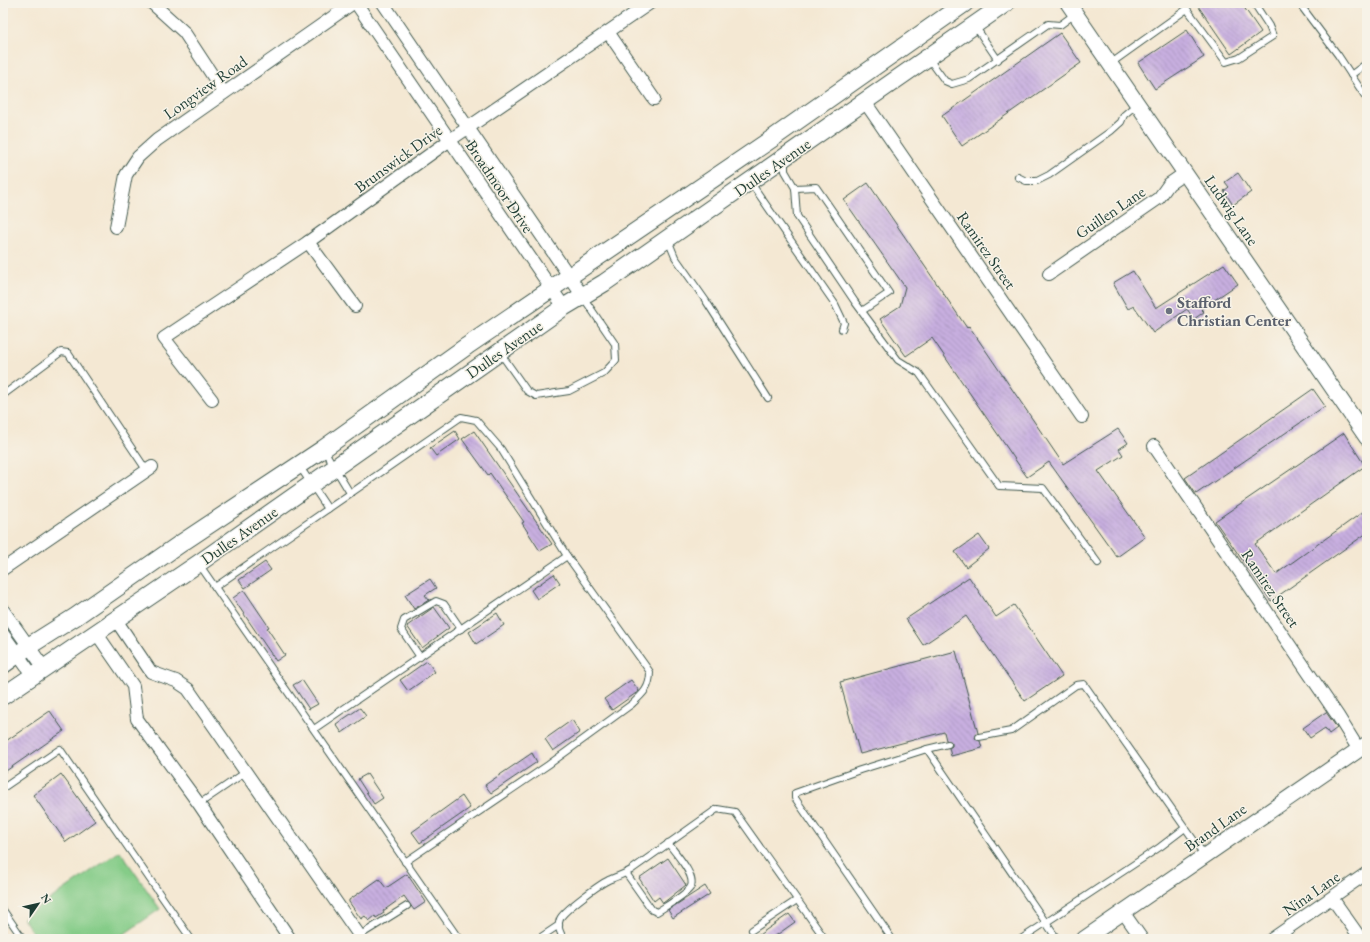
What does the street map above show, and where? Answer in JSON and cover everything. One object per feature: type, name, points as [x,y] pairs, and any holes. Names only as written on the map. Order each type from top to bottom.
[{"type":"main road","name":"Dulles Avenue","points":[[3,665],[180,544],[299,464],[324,449],[467,346],[773,138],[965,3]]},
{"type":"main road","name":"Dulles Avenue","points":[[3,696],[97,634],[499,352],[564,307],[604,283],[668,239],[1006,3]]},
{"type":"main road","points":[[773,138],[785,157]]},
{"type":"street","points":[[152,3],[184,32],[224,93]]},
{"type":"street","name":"Longview Road","points":[[116,227],[126,175],[138,157],[157,140],[353,3]]},
{"type":"street","name":"Broadmoor Drive","points":[[356,3],[564,307]]},
{"type":"street","name":"Broadmoor Drive","points":[[383,3],[469,127],[582,295]]},
{"type":"street","name":"Brunswick Drive","points":[[212,400],[164,338],[308,242],[450,140],[650,3]]},
{"type":"street","name":"Ludwig Lane","points":[[1072,8],[1367,438]]},
{"type":"street","points":[[608,32],[654,99]]},
{"type":"street","name":"Ramirez Street","points":[[865,102],[1082,417]]},
{"type":"street","name":"Guillen Lane","points":[[1049,274],[1160,198],[1169,184],[1185,173]]},
{"type":"street","points":[[308,242],[355,306]]},
{"type":"street","name":"Ramirez Street","points":[[1154,446],[1334,709],[1363,747]]},
{"type":"street","points":[[3,569],[150,469]]},
{"type":"street","points":[[3,610],[23,650],[39,672]]},
{"type":"street","points":[[116,620],[151,672],[176,681],[188,689],[357,937]]},
{"type":"street","points":[[3,634],[23,650]]},
{"type":"street","points":[[97,634],[133,686],[137,720],[200,804],[290,939]]},
{"type":"street","points":[[133,686],[151,672]]},
{"type":"street","name":"Brand Lane","points":[[1084,939],[1363,747]]},
{"type":"street","name":"Nina Lane","points":[[1272,939],[1367,873]]},
{"type":"street","points":[[1332,898],[1361,939]]},
{"type":"street","points":[[1124,912],[1142,939]]},
{"type":"lane","points":[[1183,3],[1226,62],[1239,58],[1273,36],[1269,26],[1254,3]]},
{"type":"lane","points":[[1299,3],[1367,99]]},
{"type":"lane","points":[[928,58],[945,81],[952,84],[969,79],[1048,24],[1060,25],[1072,8]]},
{"type":"lane","points":[[1110,64],[1186,9]]},
{"type":"lane","points":[[974,25],[998,60]]},
{"type":"lane","points":[[1351,75],[1367,63]]},
{"type":"lane","points":[[1018,176],[1026,181],[1037,181],[1049,175],[1111,131],[1121,122],[1124,115],[1138,104]]},
{"type":"lane","points":[[785,157],[785,171],[795,188],[797,216],[862,312],[898,360],[919,373],[999,486],[1043,488],[1098,563]]},
{"type":"lane","points":[[750,182],[835,304],[844,323],[842,329]]},
{"type":"lane","points":[[795,188],[816,187],[888,293],[862,312]]},
{"type":"lane","points":[[668,239],[675,258],[706,301],[768,398]]},
{"type":"lane","points":[[499,352],[527,391],[536,396],[569,391],[604,373],[616,360],[615,344],[582,295]]},
{"type":"lane","points":[[3,395],[61,352],[68,353],[150,469]]},
{"type":"lane","points":[[215,587],[461,416],[476,420],[501,449],[567,556],[650,672],[650,682],[645,693],[632,704],[548,766],[405,862]]},
{"type":"lane","points":[[324,449],[350,493]]},
{"type":"lane","points":[[299,464],[328,509]]},
{"type":"lane","points":[[314,729],[567,556]]},
{"type":"lane","points":[[199,563],[459,939]]},
{"type":"lane","points":[[420,657],[401,629],[404,620],[436,601],[444,604],[460,629]]},
{"type":"lane","points":[[979,737],[1011,731],[1076,685],[1084,684],[1087,686],[1205,856]]},
{"type":"lane","points":[[892,939],[794,798],[795,793],[860,770],[948,744]]},
{"type":"lane","points":[[3,788],[60,749],[191,939]]},
{"type":"lane","points":[[927,749],[1057,939]]},
{"type":"lane","points":[[200,804],[246,772]]},
{"type":"lane","points":[[564,939],[559,931],[559,925],[560,919],[565,911],[611,879],[621,877],[717,809],[735,812],[825,939]]},
{"type":"lane","points":[[1021,939],[1185,828]]},
{"type":"lane","points":[[626,873],[652,910],[657,912],[690,889],[693,882],[690,875],[668,843]]},
{"type":"lane","points":[[752,930],[797,900]]},
{"type":"lane","points":[[357,937],[407,906]]},
{"type":"lane","points":[[3,910],[23,939]]},
{"type":"lane","points":[[538,939],[559,925]]},
{"type":"green space","points":[[120,851],[160,909],[117,939],[37,939],[23,918]]},
{"type":"building","points":[[1196,3],[1241,3],[1261,32],[1231,54]]},
{"type":"building","points":[[1187,30],[1204,57],[1155,89],[1138,63]]},
{"type":"building","points":[[1060,33],[1081,63],[962,146],[942,116]]},
{"type":"building","points":[[1238,173],[1251,192],[1233,205],[1224,191],[1229,187],[1225,182]]},
{"type":"building","points":[[868,183],[967,328],[969,326],[1063,464],[1118,429],[1128,443],[1119,449],[1123,455],[1098,471],[1145,537],[1117,557],[1049,462],[1027,477],[932,338],[906,356],[880,319],[900,306],[905,287],[844,200]]},
{"type":"building","points":[[1224,264],[1238,284],[1201,309],[1204,312],[1194,319],[1187,309],[1153,333],[1134,306],[1128,309],[1113,283],[1133,271],[1156,308]]},
{"type":"building","points":[[1313,389],[1325,406],[1196,494],[1185,478]]},
{"type":"building","points":[[455,431],[460,439],[436,456],[430,448]]},
{"type":"building","points":[[474,431],[552,544],[540,551],[522,523],[524,522],[490,473],[488,475],[462,439]]},
{"type":"building","points":[[1344,433],[1365,466],[1255,544],[1276,574],[1367,509],[1367,533],[1271,601],[1215,521]]},
{"type":"building","points":[[979,535],[989,549],[966,567],[955,552]]},
{"type":"building","points":[[265,562],[271,570],[245,588],[239,580]]},
{"type":"building","points":[[554,574],[560,583],[537,599],[531,590]]},
{"type":"building","points":[[969,577],[996,617],[1014,605],[1062,676],[1025,701],[966,616],[923,645],[906,619]]},
{"type":"building","points":[[430,579],[436,588],[425,595],[429,600],[414,609],[405,595]]},
{"type":"building","points":[[244,590],[269,627],[267,628],[285,655],[276,661],[233,598]]},
{"type":"building","points":[[434,607],[449,628],[422,648],[407,626]]},
{"type":"building","points":[[497,613],[504,625],[476,644],[469,632]]},
{"type":"building","points":[[956,651],[978,733],[975,738],[980,741],[982,748],[951,756],[949,748],[952,746],[952,743],[946,740],[944,732],[860,754],[840,682]]},
{"type":"building","points":[[427,661],[435,672],[408,691],[400,680]]},
{"type":"building","points":[[302,680],[318,704],[309,709],[293,685]]},
{"type":"building","points":[[631,680],[639,691],[612,710],[604,699]]},
{"type":"building","points":[[360,708],[366,716],[342,733],[336,724]]},
{"type":"building","points":[[50,711],[64,731],[3,773],[3,743]]},
{"type":"building","points":[[1326,712],[1337,728],[1329,734],[1325,728],[1310,738],[1303,728]]},
{"type":"building","points":[[572,720],[580,732],[553,751],[545,739]]},
{"type":"building","points":[[532,753],[537,762],[491,793],[485,785]]},
{"type":"building","points":[[61,774],[95,821],[66,842],[33,795]]},
{"type":"building","points":[[367,774],[383,798],[374,804],[358,779]]},
{"type":"building","points":[[462,796],[470,808],[420,843],[412,832]]},
{"type":"building","points":[[668,858],[686,885],[663,903],[659,897],[654,901],[639,878]]},
{"type":"building","points":[[407,874],[426,902],[414,910],[404,896],[383,911],[384,913],[376,918],[375,916],[369,921],[365,916],[361,919],[349,902],[349,900],[379,879],[386,888]]},
{"type":"building","points":[[705,886],[710,894],[673,918],[668,910]]},
{"type":"building","points":[[789,914],[795,922],[771,939],[753,939]]},
{"type":"place","name":"Stafford Christian Center","points":[[1169,311]]}]
